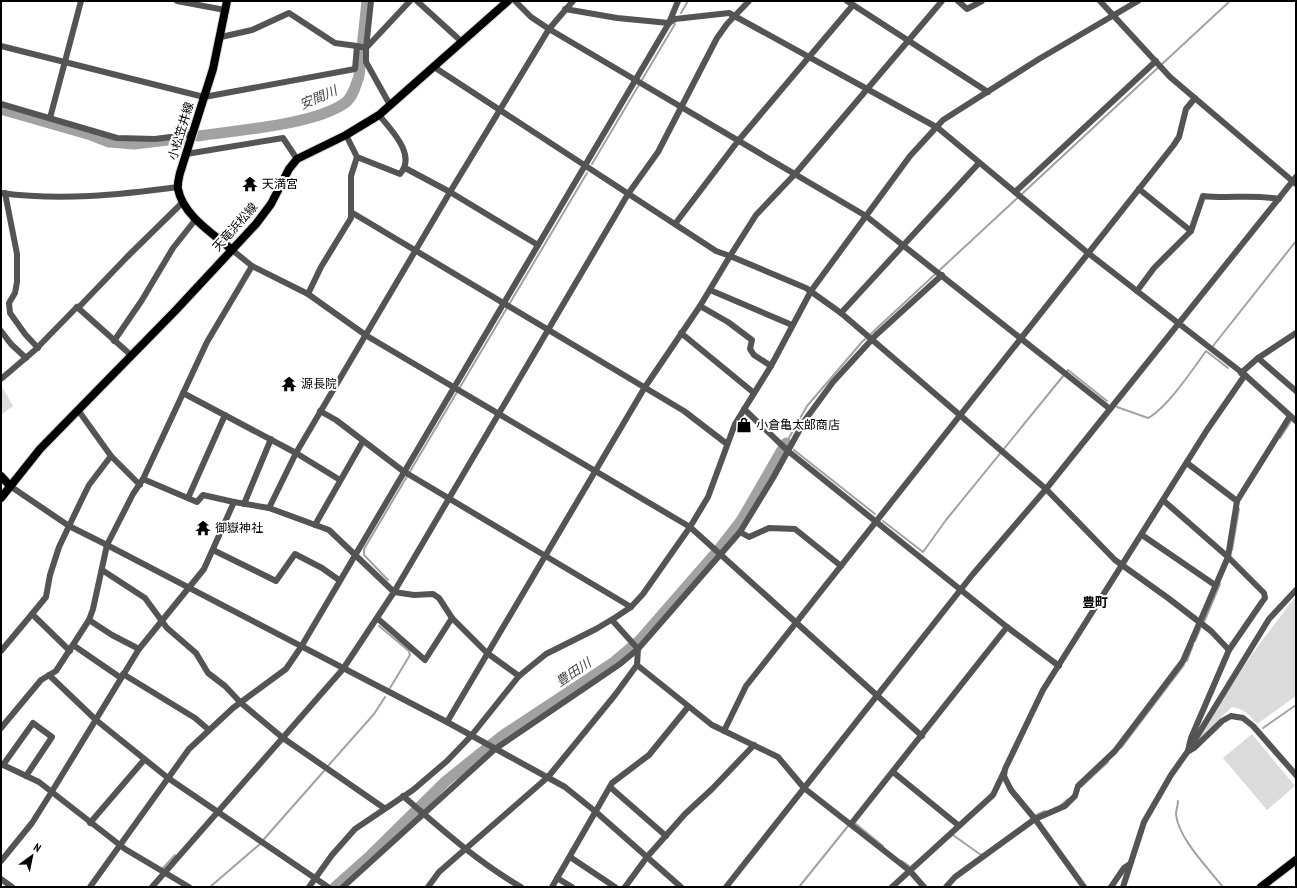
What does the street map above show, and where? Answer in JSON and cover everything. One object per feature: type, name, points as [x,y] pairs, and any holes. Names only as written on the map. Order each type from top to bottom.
[{"type":"main road","name":"小松笠井線","points":[[227,1],[221,36],[186,154],[178,187],[182,203],[196,218],[231,249]]},
{"type":"main road","name":"天竜浜松線","points":[[1,498],[40,449],[132,356],[256,224],[271,204],[289,169],[298,159],[346,135],[379,115],[508,1]]},
{"type":"main road","points":[[1,476],[10,486]]},
{"type":"main road","points":[[1261,887],[1296,860]]},
{"type":"street","points":[[50,118],[81,1]]},
{"type":"street","points":[[177,1],[225,10]]},
{"type":"street","points":[[1,46],[204,96],[355,69],[362,47],[371,1]]},
{"type":"street","points":[[362,47],[410,1]]},
{"type":"street","points":[[417,1],[462,42]]},
{"type":"street","points":[[515,1],[531,17],[549,29],[866,216],[1110,409]]},
{"type":"street","points":[[269,508],[296,453],[320,411],[367,336],[450,192],[549,29],[573,1]]},
{"type":"street","points":[[90,887],[121,846],[144,808],[168,778],[188,749],[233,708],[286,669],[301,647],[339,580],[407,473],[585,165],[639,82],[669,23],[678,1]]},
{"type":"street","points":[[152,887],[283,738],[342,668],[377,618],[394,592],[628,194],[658,152],[717,38],[734,16],[749,1]]},
{"type":"street","points":[[847,1],[909,39],[988,92]]},
{"type":"street","points":[[447,722],[645,387],[700,306],[756,215],[795,174],[942,1]]},
{"type":"street","points":[[958,1],[967,10],[982,1]]},
{"type":"street","points":[[726,887],[961,590],[1046,489],[1178,323],[1295,181],[1195,98],[1163,69],[1100,1]]},
{"type":"street","points":[[309,887],[332,855],[355,829],[403,796],[447,761],[471,736],[519,676],[546,654],[612,620],[631,607],[652,583],[690,527],[710,491],[735,424],[771,366],[811,291],[910,156],[938,128],[943,120],[1138,1]]},
{"type":"street","points":[[675,224],[738,141],[853,5]]},
{"type":"street","points":[[565,9],[617,18],[669,23],[675,19],[729,14],[938,128],[1088,253],[1243,374],[1289,418],[1296,421]]},
{"type":"street","points":[[221,36],[252,30],[290,13],[335,43],[362,47]]},
{"type":"street","points":[[362,47],[366,62],[390,105]]},
{"type":"street","points":[[1016,193],[1156,62]]},
{"type":"street","points":[[434,67],[716,251],[811,291],[841,313],[1046,489],[1103,550],[1122,566],[1168,598],[1200,623],[1220,639],[1229,650]]},
{"type":"street","points":[[724,731],[746,686],[1179,137],[1186,109],[1195,98]]},
{"type":"street","points":[[1,104],[117,138],[156,139],[193,134]]},
{"type":"street","points":[[357,158],[400,174],[405,168],[406,154],[379,115]]},
{"type":"street","points":[[308,294],[321,267],[351,218],[351,176],[357,158],[346,135]]},
{"type":"street","points":[[186,154],[283,138],[298,159]]},
{"type":"street","points":[[841,313],[979,163]]},
{"type":"street","points":[[405,168],[450,192],[538,245]]},
{"type":"street","points":[[38,348],[25,334],[10,313],[9,303],[16,288],[17,254],[13,228],[3,193],[54,198],[94,197],[178,187]]},
{"type":"street","points":[[1139,189],[1191,231]]},
{"type":"street","points":[[1137,291],[1154,268],[1191,231],[1203,196],[1222,198],[1261,196],[1279,199]]},
{"type":"street","points":[[1,379],[38,348],[77,307],[80,306],[182,203]]},
{"type":"street","points":[[351,212],[415,252],[548,329],[684,411],[727,444]]},
{"type":"street","points":[[114,341],[142,300],[173,248],[196,218]]},
{"type":"street","points":[[231,249],[252,266],[308,294],[367,336],[690,527],[922,736]]},
{"type":"street","points":[[1,728],[41,680],[56,671],[89,620],[107,545],[129,501],[143,479],[207,342],[252,266]]},
{"type":"street","points":[[343,887],[494,749],[620,664],[638,649],[740,532],[805,420],[821,397],[869,337],[941,275]]},
{"type":"street","points":[[710,290],[792,325]]},
{"type":"street","points":[[700,306],[728,322],[752,340],[750,349],[754,355],[771,366]]},
{"type":"street","points":[[77,307],[132,356]]},
{"type":"street","points":[[1,331],[11,344],[26,358]]},
{"type":"street","points":[[681,333],[754,393]]},
{"type":"street","points":[[892,887],[992,795],[1035,705],[1243,374],[1258,358],[1296,333]]},
{"type":"street","points":[[1258,358],[1296,391]]},
{"type":"street","points":[[183,393],[271,439],[340,480]]},
{"type":"street","points":[[744,409],[787,450],[1007,627],[1059,666]]},
{"type":"street","points":[[78,410],[111,456],[140,485]]},
{"type":"street","points":[[320,411],[336,420],[407,473],[631,607]]},
{"type":"street","points":[[188,498],[225,415]]},
{"type":"street","points":[[946,887],[955,877],[1035,819],[1066,806],[1075,796],[1078,786],[1115,751],[1183,661],[1215,585],[1229,559],[1237,501],[1289,418]]},
{"type":"street","points":[[244,504],[271,439]]},
{"type":"street","points":[[315,525],[363,441]]},
{"type":"street","points":[[1,651],[46,597],[50,575],[69,526],[89,485],[111,456]]},
{"type":"street","points":[[1187,463],[1237,501]]},
{"type":"street","points":[[143,479],[197,502],[204,495],[269,508],[329,530],[394,592],[414,595],[433,594],[439,598],[452,618],[487,653],[519,676]]},
{"type":"street","points":[[10,486],[69,526],[447,722],[569,789],[681,887]]},
{"type":"street","points":[[1164,501],[1229,559],[1258,587],[1265,598],[1246,628],[1229,650],[1191,738],[1188,751]]},
{"type":"street","points":[[1,861],[32,823],[139,648],[204,569],[234,502]]},
{"type":"street","points":[[740,532],[750,537],[769,528],[795,529],[841,566]]},
{"type":"street","points":[[1142,535],[1215,585]]},
{"type":"street","points":[[213,550],[254,569],[276,582],[295,554],[322,568],[339,580]]},
{"type":"street","points":[[102,570],[145,598],[162,621],[196,653],[208,673],[225,686],[241,703],[283,738],[384,808]]},
{"type":"street","points":[[1123,887],[1144,822],[1269,619],[1296,590]]},
{"type":"street","points":[[32,614],[70,651]]},
{"type":"street","points":[[377,618],[425,660],[452,618]]},
{"type":"street","points":[[89,620],[112,635],[139,648]]},
{"type":"street","points":[[428,887],[439,872],[548,777],[615,695],[637,665],[638,649],[612,620]]},
{"type":"street","points":[[851,824],[1007,627]]},
{"type":"street","points":[[74,645],[122,676],[195,718],[209,730]]},
{"type":"street","points":[[637,665],[712,725],[778,757],[804,788],[910,871],[924,887]]},
{"type":"street","points":[[50,675],[96,720],[144,760],[328,887]]},
{"type":"street","points":[[552,887],[612,783],[649,755],[688,706]]},
{"type":"street","points":[[1188,751],[1194,748],[1222,721],[1231,716],[1243,718],[1253,726],[1296,775]]},
{"type":"street","points":[[26,776],[52,738],[33,723],[2,764],[26,776],[39,782],[51,793],[121,846],[189,887]]},
{"type":"street","points":[[625,887],[647,857],[685,814],[712,789],[754,745]]},
{"type":"street","points":[[90,823],[144,760]]},
{"type":"street","points":[[1005,769],[1004,776],[1011,790],[1035,819],[1084,887]]},
{"type":"street","points":[[893,772],[958,825]]},
{"type":"street","points":[[610,787],[666,836]]},
{"type":"street","points":[[403,796],[466,849],[501,876],[521,887]]},
{"type":"street","points":[[570,857],[615,887]]},
{"type":"street","points":[[1111,887],[1124,868],[1130,863]]},
{"type":"street","points":[[557,878],[572,887]]},
{"type":"street","points":[[1,879],[12,887]]},
{"type":"shaded area","points":[[1,385],[13,406],[1,415]]},
{"type":"shaded area","points":[[1296,596],[1296,696],[1257,724],[1246,712],[1232,707],[1197,740],[1252,654]]},
{"type":"shaded area","points":[[1252,734],[1295,786],[1267,810],[1223,758]]},
{"type":"waterway","name":"安間川","points":[[198,136],[295,122],[314,117],[345,103],[352,94],[359,76],[367,1]]},
{"type":"waterway","points":[[681,13],[688,1]]},
{"type":"waterway","points":[[788,444],[786,443],[807,406],[862,342],[1230,1]]},
{"type":"waterway","points":[[592,164],[675,24]]},
{"type":"waterway","name":"安間川","points":[[1,109],[91,135],[109,142],[134,144],[185,138]]},
{"type":"waterway","points":[[388,580],[364,555],[364,549],[587,173]]},
{"type":"waterway","points":[[1213,346],[1296,241]]},
{"type":"waterway","points":[[1117,407],[1148,418],[1163,406],[1171,397],[1206,351],[1228,368]]},
{"type":"waterway","points":[[883,521],[923,552],[946,520],[1068,370],[1107,401]]},
{"type":"waterway","points":[[1280,438],[1291,421]]},
{"type":"waterway","name":"豊田川","points":[[335,887],[371,855],[446,781],[502,736],[614,662],[639,641],[720,548],[741,521],[786,443]]},
{"type":"waterway","points":[[794,450],[875,514]]},
{"type":"waterway","points":[[1232,550],[1239,509]]},
{"type":"waterway","points":[[1204,622],[1220,584]]},
{"type":"waterway","points":[[379,626],[409,651],[410,655],[390,688]]},
{"type":"waterway","points":[[1195,641],[1200,629]]},
{"type":"waterway","points":[[1187,661],[1193,645]]},
{"type":"waterway","points":[[1121,748],[1184,665]]},
{"type":"waterway","points":[[328,766],[374,714],[385,697]]},
{"type":"waterway","points":[[1263,728],[1296,705]]},
{"type":"waterway","points":[[1081,787],[1108,762]]},
{"type":"waterway","points":[[264,839],[324,771]]},
{"type":"waterway","points":[[1061,805],[1068,799]]},
{"type":"waterway","points":[[1178,801],[1176,814],[1182,833],[1188,843],[1223,887]]},
{"type":"waterway","points":[[1036,815],[1045,811]]},
{"type":"waterway","points":[[856,824],[883,846]]},
{"type":"waterway","points":[[799,887],[848,826]]},
{"type":"waterway","points":[[953,835],[981,855],[983,854]]},
{"type":"waterway","points":[[210,887],[260,844]]},
{"type":"waterway","points":[[163,868],[175,855]]},
{"type":"waterway","points":[[902,861],[909,866]]},
{"type":"place","name":"天満宮","points":[[250,184]]},
{"type":"place","name":"源長院","points":[[289,384]]},
{"type":"place","name":"小倉亀太郎商店","points":[[744,425]]},
{"type":"place","name":"御嶽神社","points":[[203,528]]},
{"type":"district","name":"豊町","points":[[1095,602]]}]
